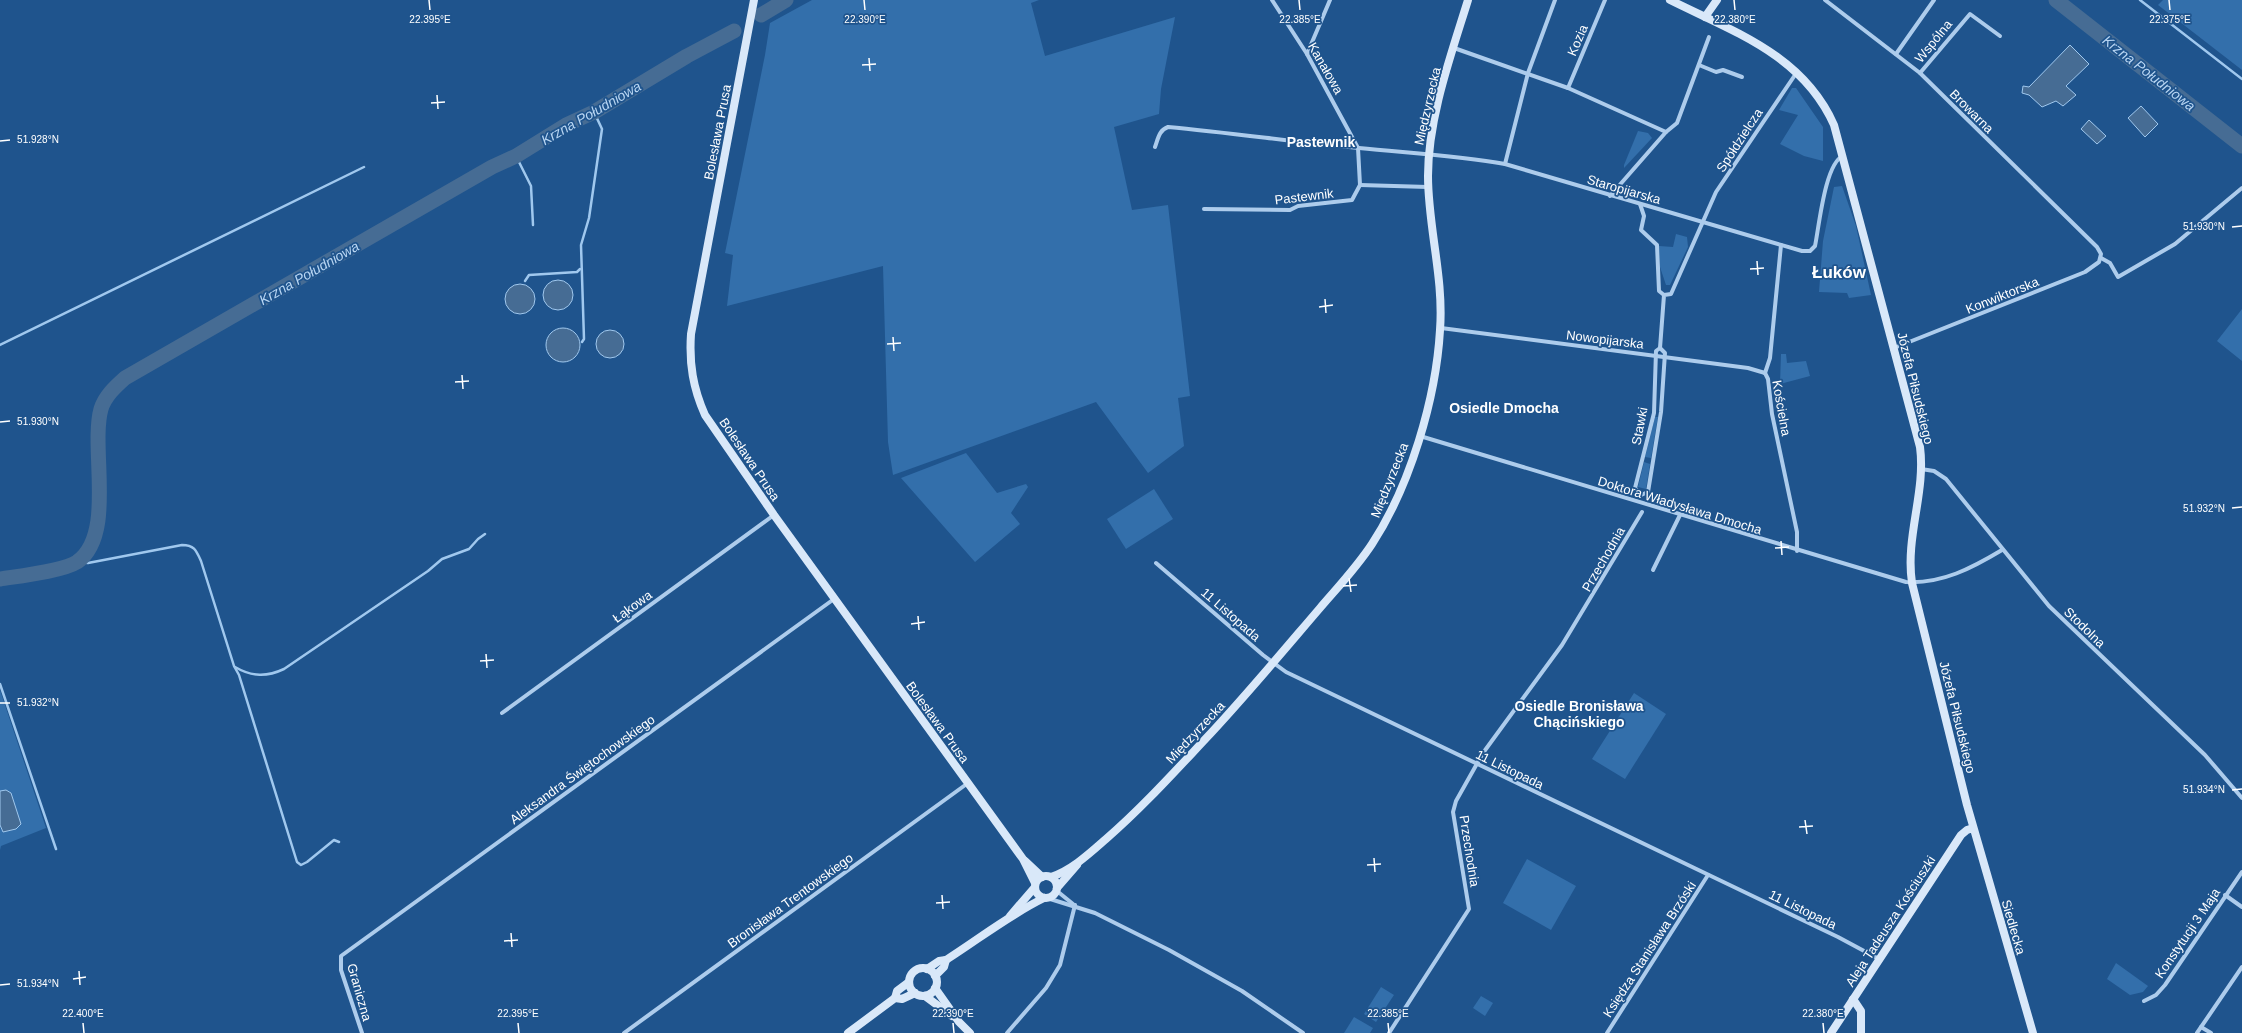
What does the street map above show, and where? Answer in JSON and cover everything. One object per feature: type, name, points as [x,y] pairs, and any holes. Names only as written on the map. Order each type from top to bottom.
[{"type":"main road","name":"Bolesława Prusa","points":[[754,0],[694,320],[690,353],[692,381],[705,415],[774,515],[1023,859],[1042,877]]},
{"type":"main road","name":"Międzyrzecka","points":[[1057,889],[1080,861],[1154,795],[1273,664],[1371,546],[1397,497],[1419,436],[1432,388],[1440,328],[1439,275],[1428,187],[1429,153],[1435,120],[1468,0]]},
{"type":"main road","name":"Józefa Piłsudskiego","points":[[1670,0],[1769,51],[1797,72],[1826,108],[1834,125],[1920,447],[1920,469],[1910,562],[1912,583],[1973,828]]},
{"type":"main road","points":[[1705,17],[1717,0]]},
{"type":"main road","name":"Aleja Tadeusza Kościuszki","points":[[1831,1033],[1962,835],[1967,830],[1973,828]]},
{"type":"main road","name":"Siedlecka","points":[[1973,828],[2033,1033]]},
{"type":"main road","name":"Bolesława Prusa","points":[[1023,859],[1035,885]]},
{"type":"main road","name":"Międzyrzecka","points":[[1052,877],[1080,861]]},
{"type":"main road","points":[[895,998],[897,991],[909,982],[911,975],[916,970],[927,969],[939,961],[946,960],[1009,916],[1042,877],[1052,877],[1056,882],[1057,889],[1053,896],[1045,898],[1023,911],[1009,916]]},
{"type":"main road","points":[[1035,885],[1038,895],[1045,898]]},
{"type":"main road","points":[[946,960],[944,968],[935,976],[935,988],[959,1022]]},
{"type":"main road","points":[[927,969],[935,976]]},
{"type":"main road","points":[[909,982],[915,993]]},
{"type":"main road","points":[[925,996],[935,988]]},
{"type":"main road","points":[[848,1033],[895,998],[902,998],[915,993],[925,996],[959,1022],[970,1033]]},
{"type":"main road","points":[[1853,999],[1861,1011],[1861,1033]]},
{"type":"street","name":"Kanałowa","points":[[1272,0],[1307,54],[1358,148]]},
{"type":"street","points":[[1307,54],[1330,0]]},
{"type":"street","points":[[1505,164],[1528,73],[1555,0]]},
{"type":"street","name":"Kozia","points":[[1568,88],[1605,0]]},
{"type":"street","name":"Browarna","points":[[1825,0],[1920,73],[2097,247],[2101,258]]},
{"type":"street","points":[[1896,54],[1934,0]]},
{"type":"street","name":"Wspólna","points":[[1920,73],[1970,14],[2000,36]]},
{"type":"street","points":[[1610,196],[1679,119],[1709,36]]},
{"type":"street","points":[[1454,48],[1568,88],[1666,132]]},
{"type":"street","points":[[1698,65],[1716,72],[1723,70],[1742,78]]},
{"type":"street","name":"Spółdzielcza","points":[[1664,295],[1671,294],[1716,192],[1797,72]]},
{"type":"street","points":[[1155,147],[1159,135],[1164,128],[1168,127],[1358,148],[1429,153]]},
{"type":"street","points":[[1358,148],[1360,185],[1428,187]]},
{"type":"street","name":"Staropijarska","points":[[1429,153],[1505,164],[1802,251],[1812,250],[1815,246],[1831,168],[1838,158],[1843,156]]},
{"type":"street","name":"Pastewnik","points":[[1204,209],[1290,210],[1298,206],[1352,200],[1360,185]]},
{"type":"street","points":[[2101,258],[2110,263],[2118,277],[2175,244],[2242,188]]},
{"type":"street","points":[[1640,204],[1644,216],[1641,230],[1657,245],[1659,291],[1664,295],[1660,348],[1656,351],[1656,356]]},
{"type":"street","name":"Kościelna","points":[[1781,245],[1770,358],[1765,373],[1768,379],[1771,409],[1797,532],[1797,551]]},
{"type":"street","name":"Konwiktorska","points":[[1894,348],[2085,272],[2096,266],[2101,258]]},
{"type":"street","name":"Nowopijarska","points":[[1440,328],[1748,368],[1765,373]]},
{"type":"street","points":[[1660,348],[1665,353],[1665,358]]},
{"type":"street","name":"Stawki","points":[[1640,503],[1641,495],[1635,488],[1654,413],[1656,356]]},
{"type":"street","name":"Stawki","points":[[1641,495],[1648,492],[1660,414],[1665,358]]},
{"type":"street","points":[[1654,413],[1660,414]]},
{"type":"street","name":"Doktora Władysława Dmocha","points":[[1419,436],[1797,551],[1912,583],[1953,576],[2002,550]]},
{"type":"street","name":"Stodolna","points":[[1920,469],[1934,472],[1946,479],[2002,550],[2068,625],[2204,755],[2242,798]]},
{"type":"street","name":"Przechodnia","points":[[1389,1033],[1469,909],[1453,812],[1456,801],[1483,753],[1562,646],[1642,512]]},
{"type":"street","name":"Łąkowa","points":[[502,713],[774,515]]},
{"type":"street","points":[[1653,570],[1680,515]]},
{"type":"street","name":"11 Listopada","points":[[1156,563],[1273,664],[1286,672],[1838,937],[1879,959]]},
{"type":"street","name":"Aleksandra Świętochowskiego","points":[[341,956],[834,599]]},
{"type":"street","name":"Bronisława Trentowskiego","points":[[624,1033],[968,783]]},
{"type":"street","name":"Konstytucji 3 Maja","points":[[2144,1001],[2156,995],[2165,985],[2242,872]]},
{"type":"street","name":"Księdza Stanisława Brzóski","points":[[1607,1033],[1708,875]]},
{"type":"street","points":[[1057,889],[1075,905]]},
{"type":"street","points":[[2225,896],[2242,907]]},
{"type":"street","points":[[1045,898],[1075,905],[1095,913],[1223,980],[1303,1033]]},
{"type":"street","points":[[1007,1033],[1046,988],[1057,971],[1064,955],[1071,917],[1075,905]]},
{"type":"street","name":"Graniczna","points":[[341,956],[341,970],[362,1033]]},
{"type":"street","points":[[2197,1033],[2242,967]]},
{"type":"street","points":[[2201,1027],[2211,1033]]},
{"type":"shaded area","points":[[812,0],[1039,0],[1031,3],[1045,56],[1175,17],[1161,89],[1159,114],[1114,127],[1132,210],[1168,205],[1190,396],[1178,398],[1184,446],[1148,473],[1096,402],[893,475],[888,442],[883,266],[727,306],[733,255],[725,253],[765,55],[770,23]]},
{"type":"shaded area","points":[[2163,0],[2242,0],[2242,70],[2158,5]]},
{"type":"shaded area","points":[[2070,45],[2089,64],[2066,86],[2076,95],[2063,106],[2056,101],[2042,107],[2029,95],[2022,93],[2023,86],[2029,87]]},
{"type":"shaded area","points":[[1792,88],[1796,88],[1823,127],[1823,161],[1804,156],[1780,144],[1798,115],[1779,110]]},
{"type":"shaded area","points":[[2141,106],[2158,124],[2145,137],[2128,118]]},
{"type":"shaded area","points":[[2089,120],[2106,136],[2097,144],[2081,129]]},
{"type":"shaded area","points":[[1638,131],[1648,133],[1652,138],[1624,168],[1624,165]]},
{"type":"shaded area","points":[[1842,186],[1856,226],[1871,295],[1849,298],[1847,293],[1819,292],[1823,241],[1834,187]]},
{"type":"shaded area","points":[[1676,234],[1687,237],[1688,247],[1670,285],[1666,285],[1660,267],[1659,246],[1673,247]]},
{"type":"shaded area","points":[[558,280],[569,284],[573,295],[569,306],[558,310],[547,306],[543,295],[547,284]]},
{"type":"shaded area","points":[[520,284],[531,288],[535,299],[531,310],[520,314],[509,310],[505,299],[509,288]]},
{"type":"shaded area","points":[[2242,309],[2242,361],[2217,341]]},
{"type":"shaded area","points":[[566,328],[575,333],[579,338],[579,352],[575,357],[570,361],[560,362],[556,361],[547,352],[546,342],[547,338],[556,329]]},
{"type":"shaded area","points":[[610,330],[620,334],[624,344],[620,354],[610,358],[600,354],[596,344],[600,334]]},
{"type":"shaded area","points":[[1781,354],[1786,354],[1787,363],[1806,361],[1810,376],[1780,384]]},
{"type":"shaded area","points":[[1655,417],[1658,417],[1651,458],[1645,457]]},
{"type":"shaded area","points":[[966,453],[997,493],[1026,484],[1028,487],[1011,513],[1020,524],[975,562],[901,478]]},
{"type":"shaded area","points":[[1644,462],[1650,464],[1646,489],[1638,487]]},
{"type":"shaded area","points":[[1154,489],[1173,519],[1126,549],[1107,519]]},
{"type":"shaded area","points":[[0,690],[46,828],[1,846],[0,850],[0,825],[1,830],[9,831],[20,826],[9,791],[0,791]]},
{"type":"shaded area","points":[[1634,693],[1666,714],[1625,779],[1592,759]]},
{"type":"shaded area","points":[[6,790],[11,793],[21,824],[16,829],[3,832],[0,825],[0,791]]},
{"type":"shaded area","points":[[1527,859],[1576,886],[1551,930],[1503,903]]},
{"type":"shaded area","points":[[2116,963],[2148,986],[2143,992],[2130,995],[2107,979]]},
{"type":"shaded area","points":[[1381,987],[1394,995],[1376,1022],[1364,1014]]},
{"type":"shaded area","points":[[1481,996],[1493,1003],[1485,1016],[1473,1008]]},
{"type":"shaded area","points":[[1354,1017],[1373,1028],[1370,1033],[1344,1033]]},
{"type":"waterway","name":"Krzna Południowa","points":[[761,15],[786,0]]},
{"type":"waterway","name":"Krzna Południowa","points":[[2056,0],[2242,146]]},
{"type":"waterway","points":[[2140,0],[2242,79]]},
{"type":"waterway","name":"Krzna Południowa","points":[[0,579],[62,568],[77,562],[89,549],[96,532],[99,512],[100,490],[98,426],[101,409],[114,388],[125,378],[492,167],[516,156],[566,125],[594,112],[687,56],[734,31]]},
{"type":"waterway","points":[[582,342],[584,339],[581,245],[589,218],[602,129],[594,112]]},
{"type":"waterway","points":[[516,156],[531,186],[533,225]]},
{"type":"waterway","points":[[0,345],[364,167]]},
{"type":"waterway","points":[[525,281],[529,275],[577,272],[580,269]]},
{"type":"waterway","points":[[235,667],[247,673],[260,675],[266,675],[284,669],[428,571],[442,559],[469,549],[485,534]]},
{"type":"waterway","points":[[77,562],[88,563],[182,545],[189,546],[194,549],[201,561],[234,666],[239,675],[297,862],[301,865],[307,862],[334,840],[339,842]]},
{"type":"waterway","points":[[0,684],[56,849]]},
{"type":"district","name":"Pastewnik","points":[[1321,142]]},
{"type":"district","name":"Łuków","points":[[1839,272]]},
{"type":"district","name":"Osiedle Dmocha","points":[[1504,408]]},
{"type":"district","name":"Osiedle Bronisława Chącińskiego","points":[[1579,714]]}]
